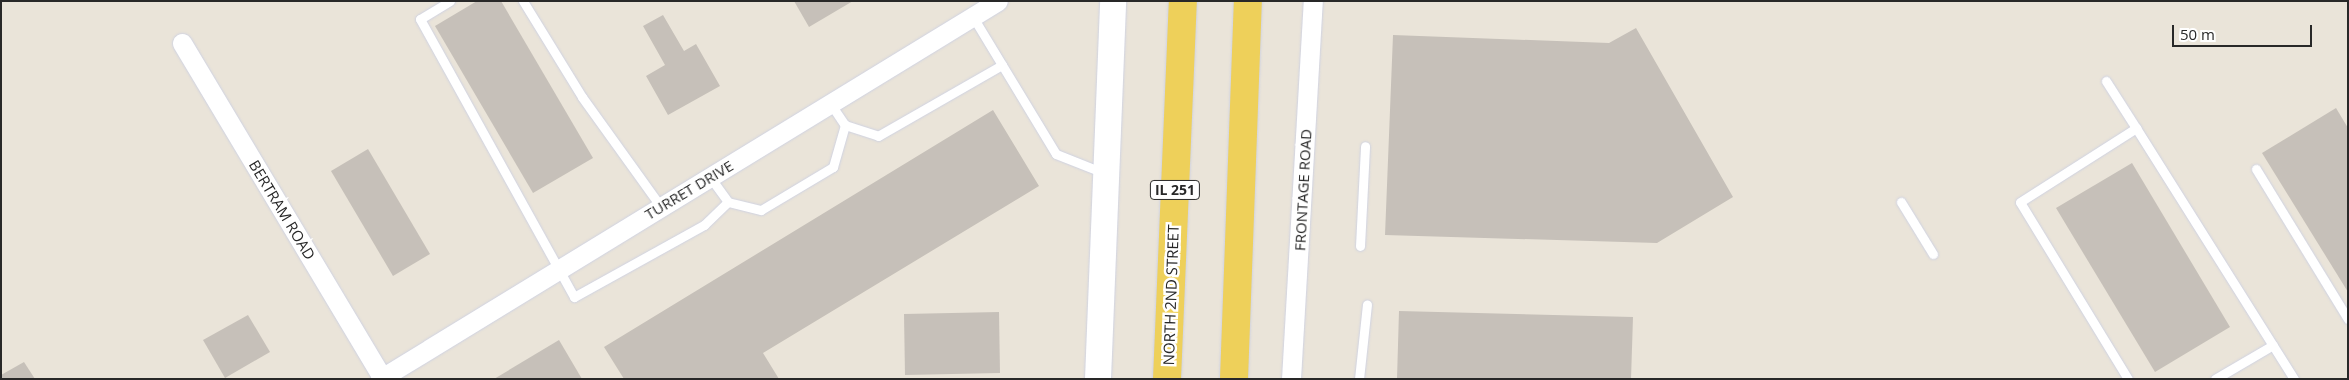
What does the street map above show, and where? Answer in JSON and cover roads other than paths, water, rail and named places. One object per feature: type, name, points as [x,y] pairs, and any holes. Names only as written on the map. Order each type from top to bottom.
[{"type":"main road","name":"NORTH 2ND STREET","points":[[1167,379],[1182,1]]},
{"type":"main road","points":[[1234,379],[1248,1]]},
{"type":"street","name":"TURRET DRIVE","points":[[381,378],[998,1]]},
{"type":"street","points":[[1098,379],[1113,1]]},
{"type":"street","name":"FRONTAGE ROAD","points":[[1291,379],[1313,1]]},
{"type":"street","name":"BERTRAM ROAD","points":[[182,44],[381,378]]},
{"type":"lane","points":[[450,1],[420,19],[522,199],[574,297],[704,225],[728,202]]},
{"type":"lane","points":[[523,1],[582,97],[661,207]]},
{"type":"lane","points":[[972,16],[1056,154],[1106,174]]},
{"type":"lane","points":[[830,103],[845,125],[878,136],[1002,65]]},
{"type":"lane","points":[[2106,81],[2294,379]]},
{"type":"lane","points":[[710,177],[728,202],[762,210],[833,168],[845,125]]},
{"type":"lane","points":[[2128,379],[2020,202],[2136,128]]},
{"type":"lane","points":[[1360,246],[1365,146]]},
{"type":"lane","points":[[2256,169],[2348,319]]},
{"type":"lane","points":[[1901,202],[1934,254]]},
{"type":"lane","points":[[1360,379],[1367,304]]},
{"type":"lane","points":[[2215,379],[2273,345]]}]
